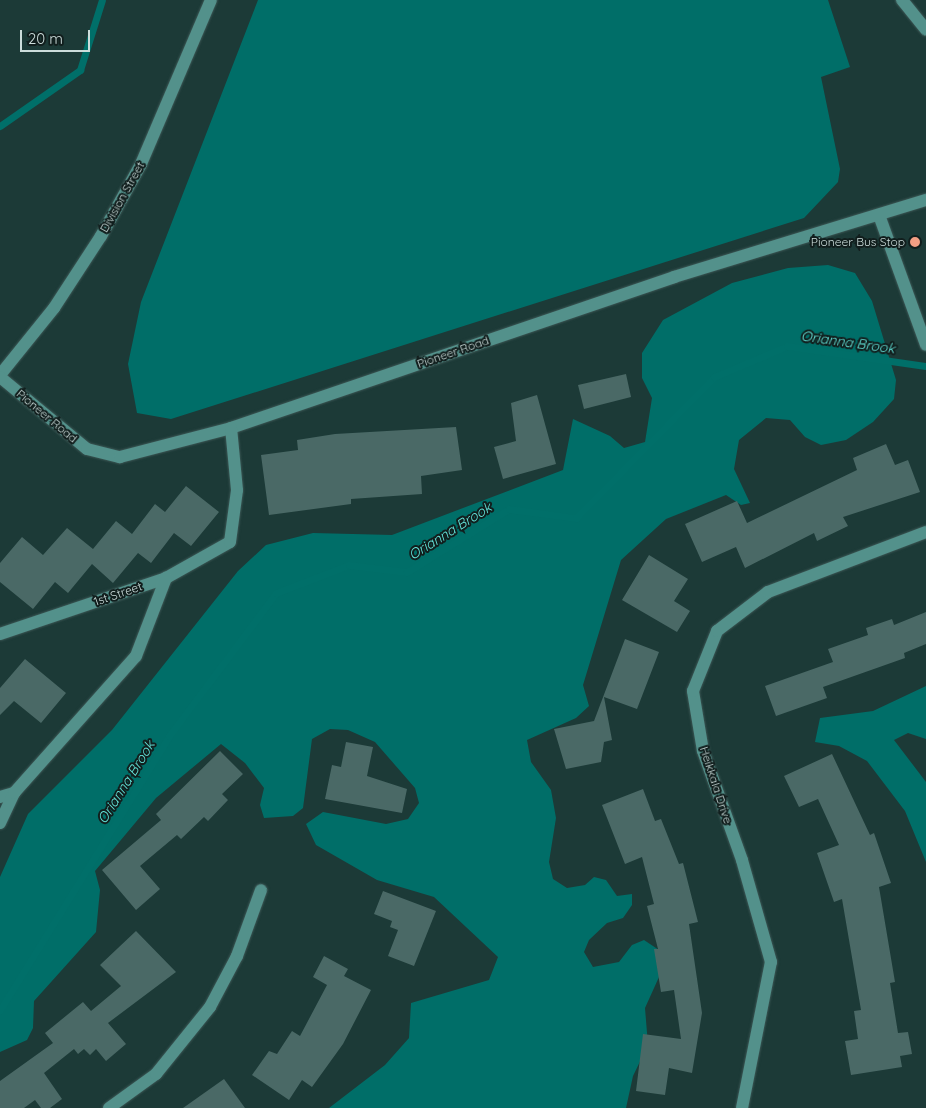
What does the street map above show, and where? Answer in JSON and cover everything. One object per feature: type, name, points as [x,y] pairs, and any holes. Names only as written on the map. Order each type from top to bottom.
[{"type":"street","name":"Division Street","points":[[0,376],[54,308],[101,236],[141,164],[211,0]]},
{"type":"street","points":[[902,0],[926,30]]},
{"type":"street","name":"Pioneer Road","points":[[0,376],[87,448],[120,457],[231,428],[674,277],[926,200]]},
{"type":"street","points":[[879,215],[926,344]]},
{"type":"street","name":"1st Street","points":[[0,634],[166,578],[230,542],[237,490],[231,428]]},
{"type":"street","name":"Heikkala Drive","points":[[742,1108],[771,962],[742,860],[703,750],[693,691],[717,630],[768,592],[926,532]]},
{"type":"street","points":[[0,823],[14,792],[136,656],[166,578]]},
{"type":"street","points":[[0,797],[14,792]]},
{"type":"street","points":[[109,1108],[156,1074],[210,1007],[237,956],[261,890]]},
{"type":"shaded area","points":[[258,0],[828,0],[850,67],[821,77],[840,169],[838,182],[804,218],[171,419],[137,413],[128,364],[141,302]]},
{"type":"shaded area","points":[[828,265],[855,273],[872,301],[896,380],[894,399],[873,422],[846,440],[821,445],[805,437],[790,420],[766,418],[739,440],[734,469],[750,503],[741,505],[726,495],[666,519],[621,560],[583,685],[589,706],[576,718],[527,740],[531,762],[551,790],[556,818],[549,862],[553,879],[567,888],[585,885],[594,877],[606,880],[617,896],[632,894],[632,905],[623,918],[607,923],[589,940],[584,952],[593,967],[619,962],[632,945],[644,940],[662,952],[659,977],[645,1008],[648,1045],[633,1076],[626,1108],[329,1108],[385,1065],[409,1038],[411,1003],[489,980],[498,957],[434,897],[377,880],[316,845],[306,824],[323,812],[386,824],[408,819],[419,803],[415,788],[375,742],[348,730],[330,729],[312,739],[303,808],[293,816],[264,818],[260,805],[264,788],[245,763],[221,744],[156,798],[95,871],[100,890],[96,932],[34,1001],[33,1028],[27,1040],[0,1052],[0,877],[28,814],[112,730],[238,571],[266,545],[313,533],[392,535],[563,470],[573,419],[610,436],[624,448],[645,442],[652,398],[642,378],[642,353],[663,320],[732,283],[788,268]]},
{"type":"shaded area","points":[[926,686],[926,739],[908,733],[894,740],[926,782],[926,862],[905,811],[867,761],[839,746],[815,742],[820,718],[873,711]]},
{"type":"building","points":[[626,374],[631,397],[584,409],[578,385]]},
{"type":"building","points":[[537,395],[556,464],[503,479],[494,447],[516,441],[511,403]]},
{"type":"building","points":[[456,427],[462,470],[421,476],[422,494],[351,499],[351,504],[269,515],[261,455],[298,450],[297,440],[335,434]]},
{"type":"building","points":[[886,444],[895,465],[908,460],[920,492],[843,517],[848,526],[817,541],[814,533],[745,568],[736,547],[702,562],[685,524],[737,501],[747,523],[857,470],[853,458]]},
{"type":"building","points":[[186,486],[219,512],[191,546],[174,533],[151,563],[138,553],[113,583],[92,564],[68,593],[55,582],[33,609],[0,582],[0,563],[22,537],[43,555],[67,528],[93,549],[116,521],[132,534],[155,504],[165,512]]},
{"type":"building","points":[[649,555],[688,579],[674,601],[690,611],[677,632],[622,600]]},
{"type":"building","points":[[926,612],[926,644],[904,653],[905,658],[823,687],[827,698],[776,716],[765,686],[833,662],[828,649],[868,635],[866,628],[892,619],[894,625]]},
{"type":"building","points":[[625,639],[659,652],[637,709],[604,697],[612,740],[604,742],[601,762],[566,769],[554,729],[594,721]]},
{"type":"building","points":[[25,659],[66,693],[41,723],[14,701],[0,715],[0,688]]},
{"type":"building","points":[[346,742],[373,747],[367,776],[407,789],[402,813],[325,799],[332,765],[341,767]]},
{"type":"building","points":[[220,751],[243,774],[222,794],[228,800],[208,821],[204,817],[181,839],[177,835],[140,866],[160,889],[136,910],[102,870],[161,820],[156,814]]},
{"type":"building","points":[[832,754],[870,835],[874,833],[891,883],[879,887],[895,982],[890,983],[898,1033],[908,1032],[912,1054],[900,1056],[902,1067],[851,1075],[845,1041],[858,1039],[854,1011],[861,1010],[842,899],[834,902],[817,853],[839,845],[818,799],[799,807],[784,776]]},
{"type":"building","points":[[643,789],[655,821],[661,819],[679,864],[683,863],[698,922],[689,924],[702,1013],[692,1073],[669,1068],[665,1095],[636,1091],[643,1034],[681,1039],[674,990],[661,992],[654,949],[658,949],[647,906],[654,904],[642,857],[625,864],[602,805]]},
{"type":"building","points":[[383,891],[436,911],[414,966],[388,956],[398,930],[390,927],[392,921],[374,914]]},
{"type":"building","points":[[136,931],[176,972],[108,1023],[126,1044],[106,1061],[96,1049],[90,1055],[84,1049],[78,1054],[74,1049],[44,1073],[62,1099],[50,1108],[41,1108],[35,1100],[24,1108],[0,1108],[0,1081],[53,1043],[45,1033],[83,1002],[91,1011],[121,986],[100,965]]},
{"type":"building","points":[[324,956],[348,969],[344,976],[371,990],[343,1044],[312,1087],[302,1080],[289,1100],[252,1075],[269,1051],[277,1054],[292,1031],[300,1036],[327,985],[313,977]]},
{"type":"building","points":[[224,1079],[245,1108],[183,1108]]},
{"type":"waterway","points":[[0,126],[80,70],[102,0]]},
{"type":"waterway","name":"Orianna Brook","points":[[0,1010],[169,736],[276,593],[349,565],[407,572],[509,509],[576,518],[714,377],[787,346],[926,366]]},
{"type":"place","name":"Pioneer Bus Stop","points":[[915,242]]}]
